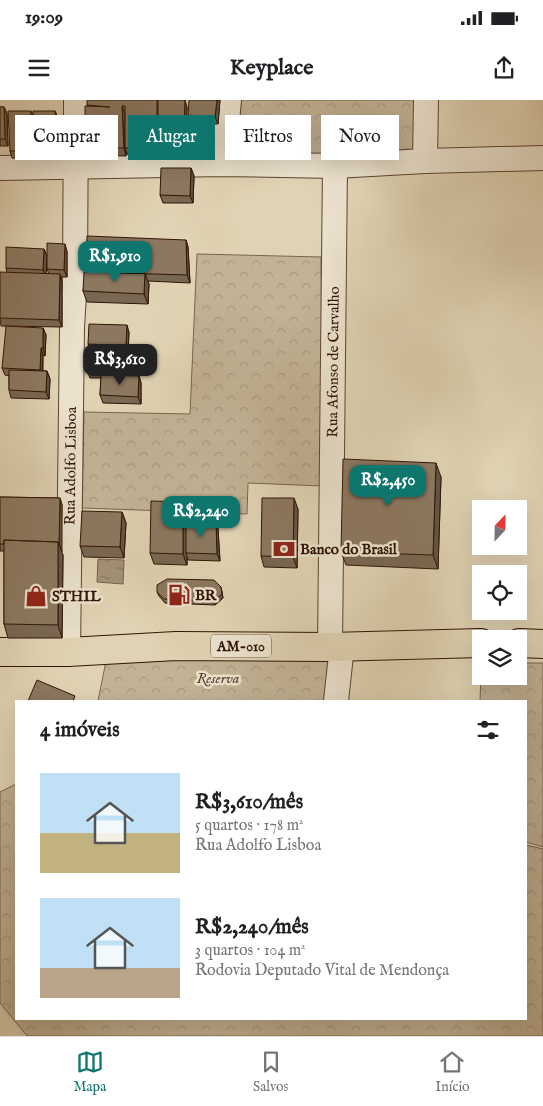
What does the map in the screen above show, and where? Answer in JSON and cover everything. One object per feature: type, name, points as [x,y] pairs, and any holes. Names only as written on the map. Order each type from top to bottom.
[{"type":"main road","name":"AM-010","points":[[0,652],[68,652],[176,646],[336,647],[472,643]]},
{"type":"main road","points":[[527,643],[543,644]]},
{"type":"street","name":"Rua Adolfo Lisboa","points":[[68,652],[72,328],[75,278],[76,100]]},
{"type":"street","points":[[223,164],[229,100]]},
{"type":"street","points":[[425,162],[426,100]]},
{"type":"street","points":[[0,168],[223,164],[335,166],[543,158]]},
{"type":"street","name":"Rua Afonso de Carvalho","points":[[335,166],[336,700]]},
{"type":"green space","points":[[235,100],[424,100],[424,155],[399,156],[399,115],[321,115],[321,159],[311,159],[311,115],[234,115]]},
{"type":"green space","points":[[230,160],[285,160],[230,162]]},
{"type":"green space","points":[[197,254],[321,257],[323,486],[248,483],[247,514],[82,508],[84,412],[190,414]]},
{"type":"green space","name":"Reserva","points":[[107,656],[337,656],[334,700],[98,700]]},
{"type":"green space","points":[[527,663],[543,663],[543,847],[527,842],[527,700],[480,700],[481,685],[527,685]]},
{"type":"green space","points":[[15,784],[15,1020],[527,1020],[527,845],[543,849],[543,1036],[27,1036],[0,1003],[0,792]]},
{"type":"water","points":[[98,559],[124,560],[123,584],[97,582]]},
{"type":"building","points":[[87,100],[157,100],[157,115],[128,115],[128,148],[125,148],[125,106],[122,106],[124,148],[118,148],[118,115],[85,115],[85,106],[110,107],[87,105]]},
{"type":"building","points":[[158,100],[185,100],[184,115],[158,115]]},
{"type":"building","points":[[189,100],[217,100],[215,117],[215,115],[188,115]]},
{"type":"building","points":[[0,107],[4,107],[5,139],[0,139]]},
{"type":"building","points":[[8,111],[31,111],[31,115],[15,115],[15,151],[10,151]]},
{"type":"building","points":[[33,111],[55,111],[55,115],[33,115]]},
{"type":"building","points":[[161,168],[191,168],[190,196],[160,195]]},
{"type":"building","points":[[87,236],[186,240],[187,275],[86,272]]},
{"type":"building","points":[[47,243],[65,244],[64,270],[47,269]]},
{"type":"building","points":[[6,247],[44,249],[43,270],[6,268]]},
{"type":"building","points":[[0,272],[60,274],[59,320],[0,318]]},
{"type":"building","points":[[84,272],[145,273],[144,294],[83,291]]},
{"type":"building","points":[[89,324],[127,325],[126,346],[88,344]]},
{"type":"building","points":[[6,326],[43,328],[40,370],[2,368]]},
{"type":"building","points":[[88,350],[126,351],[125,372],[87,370]]},
{"type":"building","points":[[9,370],[47,371],[46,392],[9,390]]},
{"type":"building","points":[[101,375],[139,376],[138,397],[100,395]]},
{"type":"building","points":[[343,459],[436,463],[433,555],[341,552]]},
{"type":"building","points":[[0,497],[60,498],[59,544],[58,542],[4,540],[4,544],[0,544]]},
{"type":"building","points":[[262,498],[294,498],[293,557],[261,556]]},
{"type":"building","points":[[151,501],[183,502],[183,554],[150,553]]},
{"type":"building","points":[[82,511],[122,512],[120,547],[80,546]]},
{"type":"building","points":[[186,521],[216,522],[217,554],[186,553]]},
{"type":"building","name":"STHIL","points":[[4,540],[58,542],[58,625],[4,624]]},
{"type":"building","points":[[167,579],[214,580],[221,587],[222,594],[214,601],[164,599],[157,592],[157,585]]},
{"type":"building","points":[[37,680],[75,696],[73,700],[28,700]]},
{"type":"place","name":"Banco do Brasil","points":[[284,549]]},
{"type":"place","name":"BR","points":[[179,595]]},
{"type":"place","name":"STHIL","points":[[36,596]]}]
